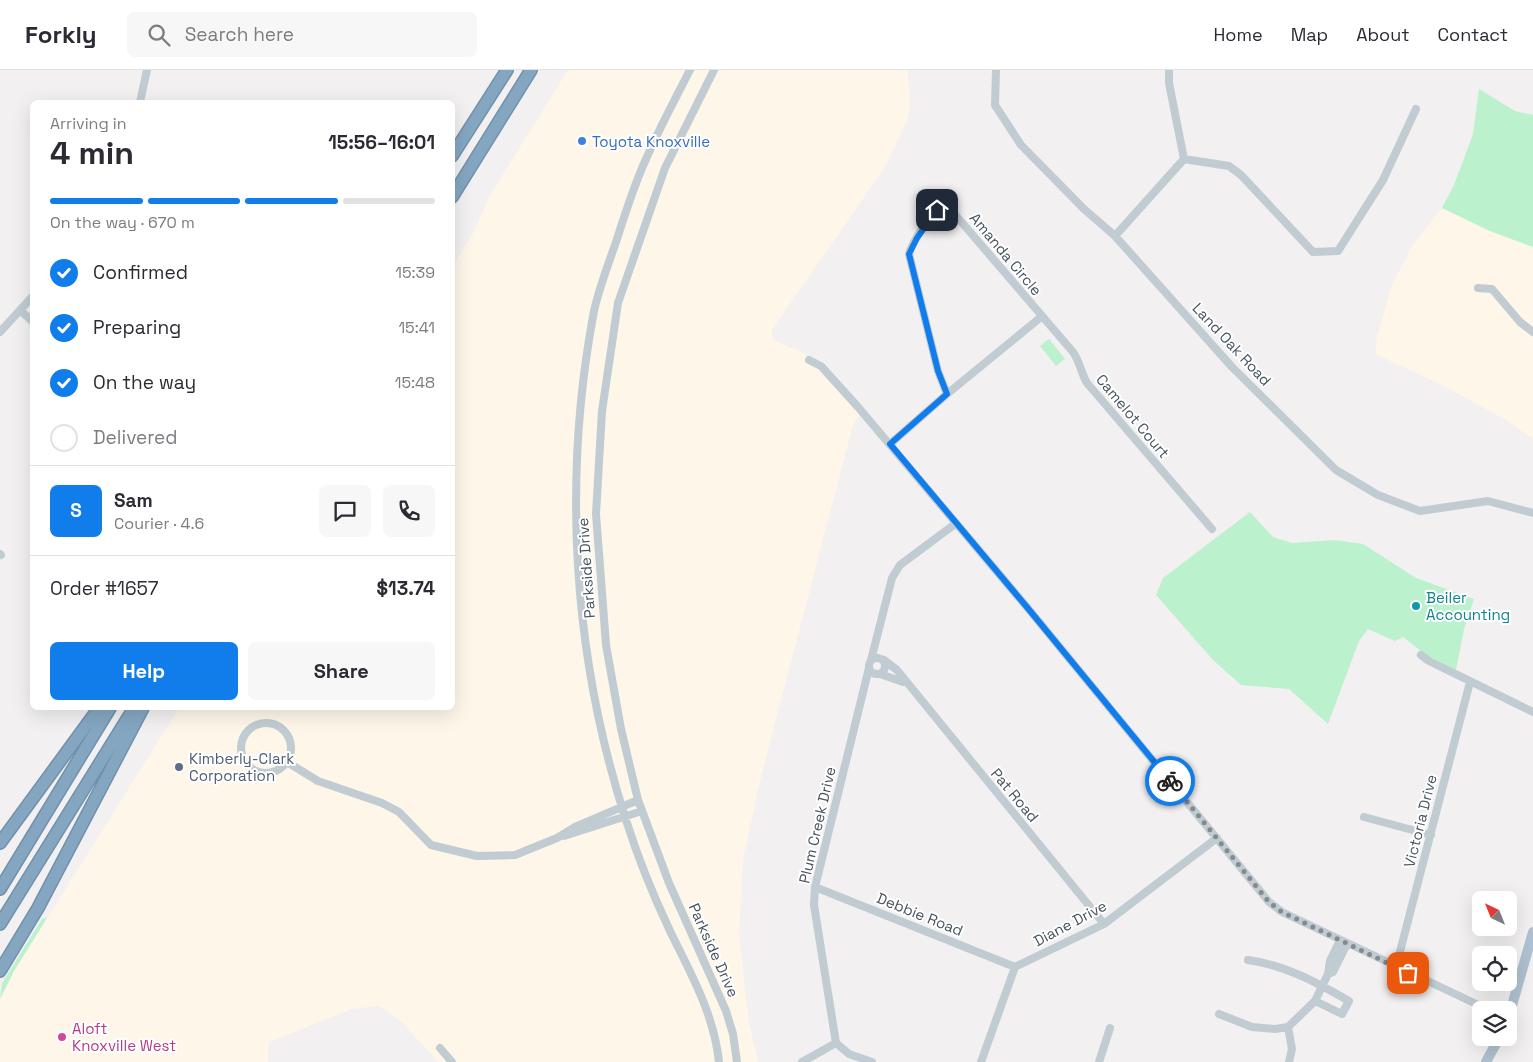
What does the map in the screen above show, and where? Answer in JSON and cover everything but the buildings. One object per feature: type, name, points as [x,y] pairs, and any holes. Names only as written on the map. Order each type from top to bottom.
[{"type":"highway","points":[[466,135],[502,70]]},
{"type":"highway","points":[[455,152],[507,70]]},
{"type":"highway","points":[[455,192],[532,70]]},
{"type":"highway","points":[[0,843],[98,710]]},
{"type":"highway","points":[[0,889],[109,710]]},
{"type":"highway","points":[[0,924],[133,710]]},
{"type":"highway","points":[[0,971],[38,908],[142,710]]},
{"type":"main road","points":[[1513,1001],[1533,932]]},
{"type":"main road","points":[[1486,1062],[1495,1046]]},
{"type":"street","points":[[140,100],[147,70]]},
{"type":"street","name":"Parkside Drive","points":[[690,70],[646,160],[603,279],[594,310],[580,410],[574,514],[585,648],[601,733],[625,817],[652,892],[703,1000],[716,1036],[719,1062]]},
{"type":"street","name":"Parkside Drive","points":[[714,70],[665,168],[623,285],[615,315],[602,412],[596,514],[606,645],[621,729],[638,800],[670,883],[726,1011],[733,1034],[737,1062]]},
{"type":"street","name":"Land Oak Road","points":[[996,70],[995,105],[1021,145],[1084,209],[1115,236],[1232,367],[1336,470],[1352,482],[1378,495],[1420,511],[1488,501],[1533,513]]},
{"type":"street","points":[[1169,70],[1169,83],[1184,159]]},
{"type":"street","points":[[1184,159],[1229,166],[1252,184],[1313,252],[1338,251],[1382,180],[1416,109]]},
{"type":"street","points":[[1115,236],[1184,159]]},
{"type":"street","name":"Amanda Circle","points":[[947,394],[938,371],[909,254],[917,238],[937,210],[950,209],[1042,317]]},
{"type":"street","points":[[1478,288],[1487,288],[1495,291],[1520,322],[1533,332]]},
{"type":"street","points":[[0,332],[30,300]]},
{"type":"street","points":[[21,311],[30,319]]},
{"type":"street","points":[[890,444],[947,394],[1042,317]]},
{"type":"street","name":"Camelot Court","points":[[1042,317],[1079,360],[1081,372],[1086,383],[1212,529]]},
{"type":"street","points":[[809,360],[821,366],[890,444],[955,524],[1032,613],[1269,902],[1282,912],[1472,1002]]},
{"type":"street","name":"Plum Creek Drive","points":[[836,1042],[814,904],[820,860],[865,692],[870,664],[892,578],[900,565],[955,524]]},
{"type":"street","name":"Plum Creek Drive","points":[[865,692],[878,674],[886,668],[877,640]]},
{"type":"street","points":[[1421,654],[1470,682],[1533,712]]},
{"type":"street","points":[[883,659],[877,657],[870,664],[878,674],[905,683]]},
{"type":"street","name":"Pat Road","points":[[883,659],[896,670],[1104,924]]},
{"type":"street","name":"Victoria Drive","points":[[1396,967],[1470,682]]},
{"type":"street","points":[[267,722],[280,726],[290,738],[291,747],[287,762],[273,772],[256,771],[243,759],[241,751],[244,735],[256,724],[267,722]]},
{"type":"street","points":[[287,762],[318,782],[382,803],[399,812],[431,845],[477,856],[515,855],[557,838],[574,827],[638,800]]},
{"type":"street","points":[[557,838],[578,834],[642,812]]},
{"type":"street","points":[[1364,817],[1431,835]]},
{"type":"street","name":"Diane Drive","points":[[1015,967],[1104,924],[1216,838]]},
{"type":"street","name":"Debbie Road","points":[[815,887],[1015,967]]},
{"type":"street","points":[[1219,1014],[1252,1027],[1275,1030],[1288,1027],[1315,1001],[1328,974],[1330,961],[1344,942]]},
{"type":"street","points":[[1248,960],[1270,963],[1322,986],[1349,1001],[1342,1014],[1315,1001]]},
{"type":"street","points":[[981,1062],[1015,967]]},
{"type":"street","points":[[1288,1027],[1292,1050],[1289,1062]]},
{"type":"street","points":[[1098,1062],[1110,1028]]},
{"type":"street","points":[[802,1062],[836,1042],[849,1054],[872,1062]]},
{"type":"street","points":[[440,1048],[452,1062]]},
{"type":"shaded area","points":[[568,70],[908,70],[910,106],[907,121],[885,167],[772,330],[772,337],[776,341],[824,362],[864,408],[853,425],[760,781],[743,859],[739,936],[749,1022],[758,1062],[438,1062],[402,1022],[379,1006],[352,1009],[270,1042],[269,1034],[268,1062],[0,1062],[0,999],[14,971],[178,710],[455,710],[455,263],[472,235],[490,195]]},
{"type":"shaded area","points":[[1442,208],[1490,231],[1533,247],[1533,439],[1506,420],[1446,387],[1375,354],[1377,337],[1391,287],[1413,244]]},
{"type":"green space","points":[[1479,89],[1515,111],[1533,115],[1533,247],[1490,231],[1442,208],[1454,185],[1473,134]]},
{"type":"green space","points":[[1049,339],[1065,359],[1056,366],[1040,346]]},
{"type":"green space","points":[[1250,512],[1273,537],[1292,543],[1335,540],[1363,544],[1416,578],[1474,599],[1464,629],[1456,670],[1426,655],[1403,637],[1395,641],[1368,629],[1359,641],[1328,724],[1289,689],[1241,685],[1213,660],[1156,595],[1163,578]]},
{"type":"green space","points":[[47,918],[14,971],[0,999],[2,983],[42,919]]},
{"type":"way so far","points":[[1170,781],[1269,902],[1282,912],[1408,973]]},
{"type":"place","name":"Toyota Knoxville","points":[[582,141]]},
{"type":"place","name":"Beiler Accounting","points":[[1416,606]]},
{"type":"place","name":"Kimberly-Clark Corporation","points":[[179,767]]},
{"type":"place","name":"Aloft Knoxville West","points":[[62,1037]]},
{"type":"route","points":[[937,210],[933,213],[917,238],[909,254],[938,371],[947,394],[890,444],[1170,781]]}]
